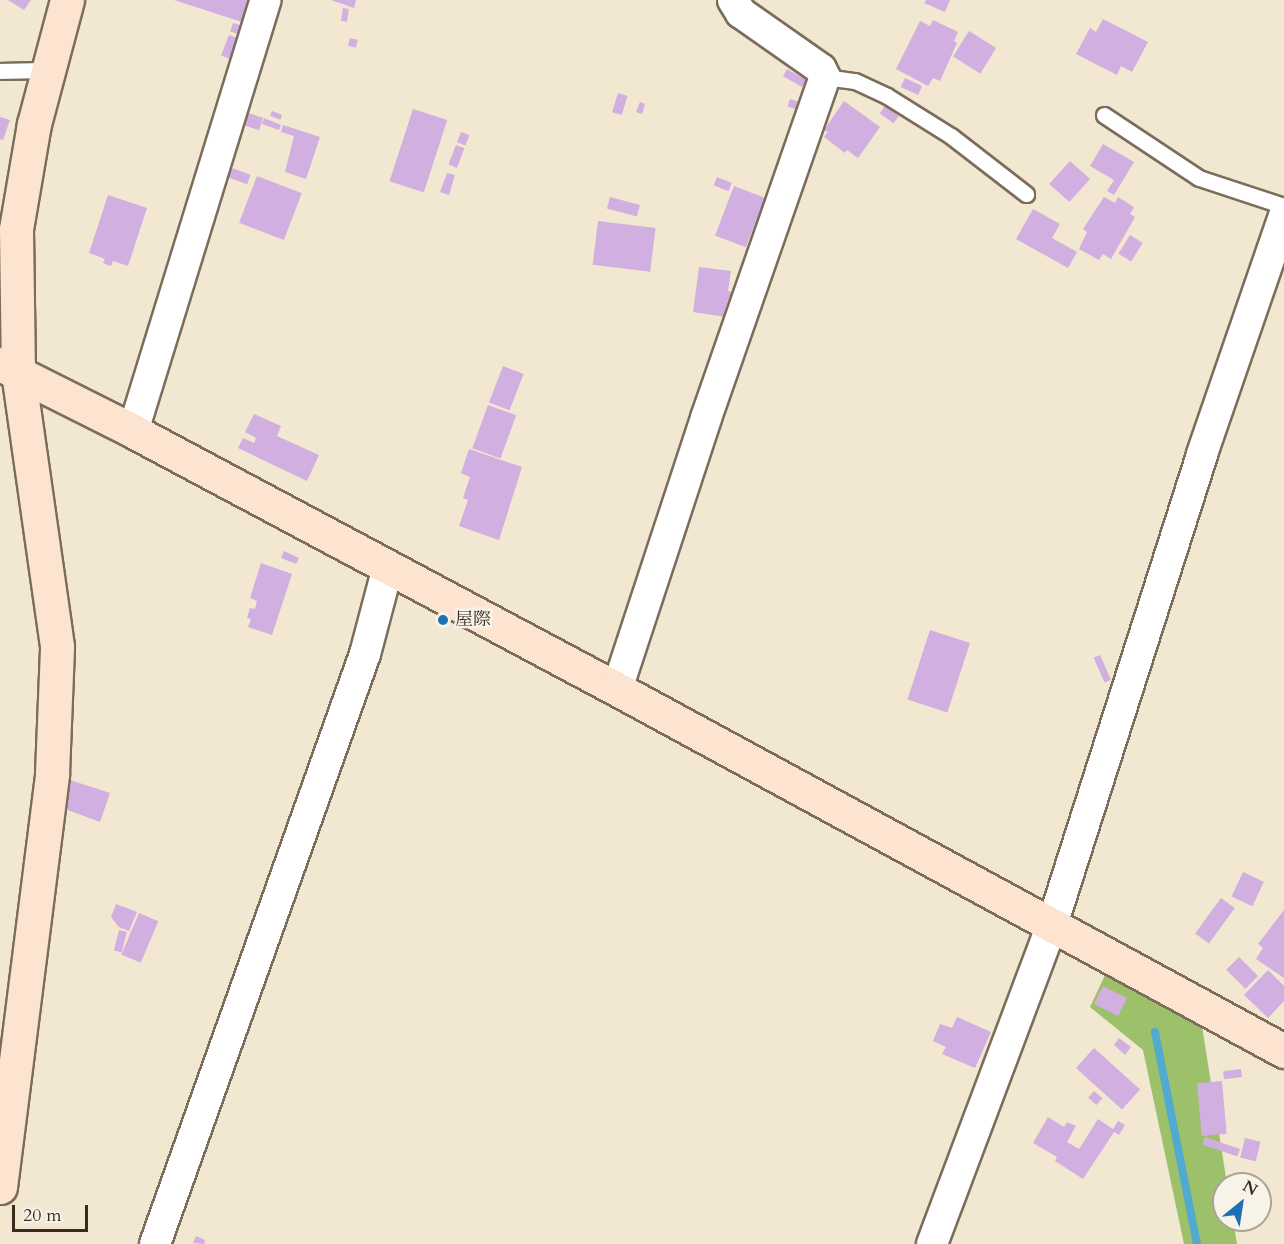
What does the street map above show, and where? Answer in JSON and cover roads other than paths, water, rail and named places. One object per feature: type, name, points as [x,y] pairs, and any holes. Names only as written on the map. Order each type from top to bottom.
[{"type":"street","points":[[0,1187],[52,773],[57,646],[9,368],[8,226],[67,0]]},
{"type":"street","points":[[133,431],[266,0]]},
{"type":"street","points":[[617,689],[706,418],[825,76],[821,69],[741,13],[733,0]]},
{"type":"street","points":[[932,1244],[1052,925],[1202,454],[1284,216]]},
{"type":"street","points":[[9,368],[133,431],[617,689],[1284,1051]]},
{"type":"street","points":[[155,1244],[365,654],[388,567]]},
{"type":"lane","points":[[0,71],[48,70]]},
{"type":"lane","points":[[825,76],[855,81],[887,96],[951,136],[1026,194]]},
{"type":"lane","points":[[1104,115],[1199,178],[1284,206]]},
{"type":"waterway","points":[[1155,1032],[1197,1244]]},
{"type":"place","name":"屋際","points":[[443,620]]}]
